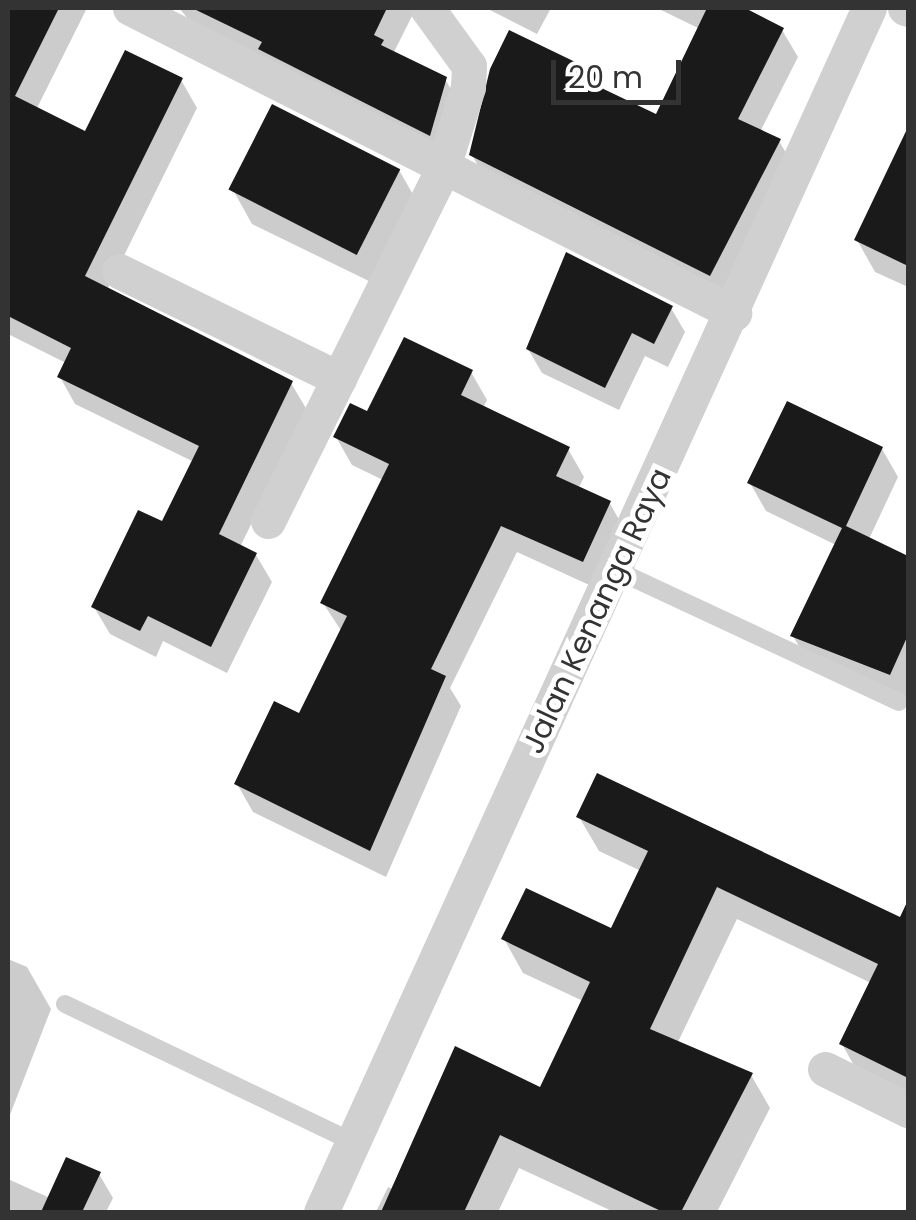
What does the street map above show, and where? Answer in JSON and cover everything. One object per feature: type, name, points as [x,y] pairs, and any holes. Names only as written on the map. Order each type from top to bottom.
[{"type":"street","points":[[130,8],[442,170],[734,313]]},
{"type":"street","points":[[268,521],[442,170],[470,66],[428,8]]},
{"type":"street","name":"Jalan Kenanga Raya","points":[[321,1212],[870,8]]},
{"type":"street","points":[[119,271],[339,378]]},
{"type":"street","points":[[824,1068],[908,1110]]},
{"type":"lane","points":[[616,570],[899,702]]},
{"type":"lane","points":[[65,1004],[353,1142]]},
{"type":"building","points":[[8,8],[59,8],[15,96],[85,131],[125,50],[183,78],[85,276],[293,381],[219,534],[257,553],[211,647],[148,616],[140,631],[91,607],[138,510],[162,521],[199,446],[57,377],[71,348],[8,316]]},
{"type":"building","points":[[192,8],[387,8],[374,35],[384,40],[381,45],[447,77],[430,136],[258,49],[262,42]]},
{"type":"building","points":[[707,8],[745,8],[784,28],[738,119],[781,139],[710,276],[469,155],[490,69],[509,30],[598,73],[593,84],[656,114]]},
{"type":"building","points":[[272,104],[400,169],[357,255],[228,190]]},
{"type":"building","points":[[908,127],[908,266],[854,240]]},
{"type":"building","points":[[566,252],[673,306],[654,344],[632,333],[605,388],[526,349]]},
{"type":"building","points":[[404,337],[473,370],[461,395],[570,447],[556,476],[611,501],[583,562],[501,526],[431,669],[446,676],[370,851],[234,784],[274,701],[299,713],[347,616],[320,603],[389,464],[333,437],[350,403],[367,411]]},
{"type":"building","points":[[787,401],[883,447],[846,526],[908,556],[908,635],[890,675],[790,636],[842,528],[747,483]]},
{"type":"building","points":[[597,773],[900,917],[908,900],[908,1078],[839,1044],[878,964],[717,887],[650,1029],[753,1073],[681,1212],[663,1212],[500,1135],[464,1212],[381,1212],[455,1046],[540,1087],[590,982],[501,939],[526,888],[611,928],[648,851],[576,817]]},
{"type":"building","points":[[66,1157],[101,1172],[82,1212],[41,1212]]}]
